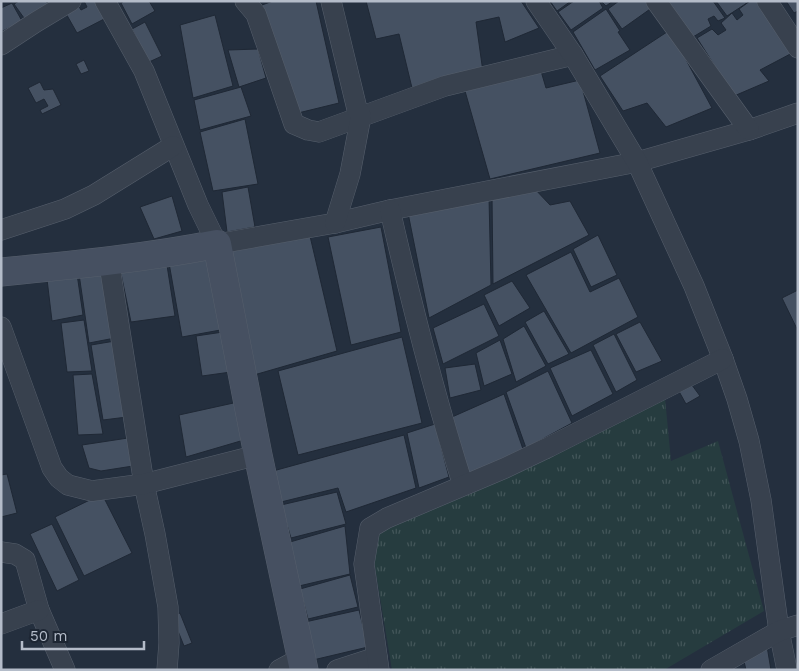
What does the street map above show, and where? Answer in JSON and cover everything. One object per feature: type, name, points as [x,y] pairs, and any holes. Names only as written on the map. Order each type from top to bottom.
[{"type":"street","points":[[105,1],[144,70],[173,146],[217,244],[262,468],[295,666]]},
{"type":"street","points":[[244,1],[256,14],[294,124],[319,132],[445,86],[573,55]]},
{"type":"street","points":[[331,1],[357,109],[361,116],[350,174],[335,223]]},
{"type":"street","points":[[536,1],[573,55],[637,162],[694,286],[723,359],[737,398],[749,441],[788,628],[787,670]]},
{"type":"street","points":[[656,1],[749,130]]},
{"type":"street","points":[[766,1],[798,48]]},
{"type":"street","points":[[1,46],[60,4]]},
{"type":"street","points":[[1,272],[109,262],[335,223],[390,210],[637,162],[749,130],[798,113]]},
{"type":"street","points":[[1,230],[72,206],[94,195],[173,146]]},
{"type":"street","points":[[390,210],[442,420],[463,485]]},
{"type":"street","points":[[109,262],[144,484],[156,534],[168,607],[169,643],[167,670]]},
{"type":"street","points":[[1,327],[52,468],[59,478],[68,485],[92,491],[144,484],[258,455]]},
{"type":"street","points":[[337,670],[378,664],[364,564],[370,528],[387,518],[505,468],[562,441],[723,359]]},
{"type":"street","points":[[1,552],[15,554],[25,560],[39,610],[65,670]]},
{"type":"street","points":[[1,624],[39,610]]},
{"type":"street","points":[[711,670],[788,628]]},
{"type":"green space","points":[[665,398],[671,461],[718,441],[764,611],[664,670],[392,670],[369,531]]},
{"type":"building","points":[[19,1],[46,1],[51,9],[24,18],[14,4]]},
{"type":"building","points":[[84,1],[100,1],[108,17],[77,33],[64,10],[77,3],[81,10],[87,7]]},
{"type":"building","points":[[124,1],[149,1],[155,11],[132,24],[121,3]]},
{"type":"building","points":[[273,1],[316,1],[339,103],[294,114],[262,5]]},
{"type":"building","points":[[366,1],[521,1],[539,28],[505,42],[499,17],[476,22],[483,72],[412,88],[399,34],[376,39]]},
{"type":"building","points":[[550,1],[571,1],[557,11]]},
{"type":"building","points":[[574,1],[599,1],[603,8],[571,30],[558,12]]},
{"type":"building","points":[[601,1],[613,1],[606,6]]},
{"type":"building","points":[[619,1],[648,1],[653,7],[622,29],[608,9]]},
{"type":"building","points":[[668,1],[713,1],[725,18],[718,21],[714,16],[708,19],[711,26],[693,37]]},
{"type":"building","points":[[716,1],[750,1],[727,16]]},
{"type":"building","points":[[750,1],[760,1],[796,51],[760,70],[769,81],[734,96],[697,38],[712,29],[718,35],[726,30],[721,23],[732,13],[737,20],[743,15],[739,9]]},
{"type":"building","points":[[786,1],[798,1],[798,11],[794,13]]},
{"type":"building","points":[[12,3],[22,21],[1,32],[1,8]]},
{"type":"building","points":[[606,9],[630,50],[595,70],[573,32]]},
{"type":"building","points":[[215,15],[233,86],[193,98],[180,25]]},
{"type":"building","points":[[145,22],[162,56],[149,62],[132,29]]},
{"type":"building","points":[[670,30],[712,108],[666,127],[647,103],[623,111],[600,76]]},
{"type":"building","points":[[258,49],[266,78],[239,87],[228,50]]},
{"type":"building","points":[[84,60],[89,71],[81,74],[76,64]]},
{"type":"building","points":[[541,71],[546,88],[580,80],[600,153],[490,179],[463,84]]},
{"type":"building","points":[[40,82],[44,90],[53,89],[61,105],[42,114],[40,110],[48,106],[44,99],[36,103],[28,88]]},
{"type":"building","points":[[241,87],[251,116],[200,130],[194,100]]},
{"type":"building","points":[[245,119],[258,184],[213,191],[200,132]]},
{"type":"building","points":[[248,187],[255,227],[227,232],[222,192]]},
{"type":"building","points":[[533,187],[550,205],[570,201],[589,235],[493,284],[492,196]]},
{"type":"building","points":[[172,196],[182,231],[154,239],[140,207]]},
{"type":"building","points":[[489,197],[491,285],[429,318],[408,213]]},
{"type":"building","points":[[381,227],[401,332],[351,345],[328,237]]},
{"type":"building","points":[[598,235],[617,275],[591,287],[573,249]]},
{"type":"building","points":[[310,236],[337,351],[254,375],[230,251]]},
{"type":"building","points":[[571,252],[590,292],[619,278],[638,317],[571,353],[526,275]]},
{"type":"building","points":[[210,256],[226,329],[182,337],[169,263]]},
{"type":"building","points":[[166,259],[175,316],[131,322],[119,264]]},
{"type":"building","points":[[76,267],[83,315],[52,321],[46,271]]},
{"type":"building","points":[[106,270],[115,338],[89,343],[79,274]]},
{"type":"building","points":[[512,281],[530,308],[499,326],[484,295]]},
{"type":"building","points":[[798,290],[798,331],[782,298]]},
{"type":"building","points":[[484,304],[499,336],[443,364],[433,328]]},
{"type":"building","points":[[544,311],[569,354],[548,364],[525,322]]},
{"type":"building","points":[[84,320],[92,371],[67,372],[61,323]]},
{"type":"building","points":[[640,322],[662,361],[636,372],[616,334]]},
{"type":"building","points":[[524,326],[546,366],[516,382],[503,339]]},
{"type":"building","points":[[223,332],[231,372],[202,376],[196,336]]},
{"type":"building","points":[[614,334],[637,380],[616,392],[593,345]]},
{"type":"building","points":[[402,337],[422,423],[298,455],[278,371]]},
{"type":"building","points":[[500,340],[512,374],[484,386],[476,353]]},
{"type":"building","points":[[115,341],[127,417],[103,420],[91,345]]},
{"type":"building","points":[[591,350],[613,394],[572,416],[550,368]]},
{"type":"building","points":[[475,364],[481,390],[450,398],[445,368]]},
{"type":"building","points":[[548,371],[572,423],[526,448],[506,392]]},
{"type":"building","points":[[92,374],[103,434],[78,435],[73,375]]},
{"type":"building","points":[[686,377],[700,396],[686,404],[676,386]]},
{"type":"building","points":[[504,394],[524,452],[469,477],[452,417]]},
{"type":"building","points":[[238,402],[244,440],[186,457],[179,415]]},
{"type":"building","points":[[435,424],[449,477],[419,488],[407,433]]},
{"type":"building","points":[[404,435],[416,488],[346,512],[338,488],[281,502],[273,471]]},
{"type":"building","points":[[128,438],[133,466],[101,471],[89,468],[82,445]]},
{"type":"building","points":[[7,474],[17,513],[1,517],[1,475]]},
{"type":"building","points":[[337,492],[346,524],[291,538],[281,505]]},
{"type":"building","points":[[102,494],[132,553],[84,576],[55,517]]},
{"type":"building","points":[[52,524],[79,580],[57,591],[30,534]]},
{"type":"building","points":[[345,526],[350,574],[299,586],[290,542]]},
{"type":"building","points":[[350,575],[358,607],[308,619],[300,589]]},
{"type":"building","points":[[359,610],[368,647],[313,660],[305,622]]},
{"type":"building","points":[[180,613],[192,643],[184,646],[172,616]]},
{"type":"building","points":[[767,646],[771,670],[746,670],[743,657]]}]
